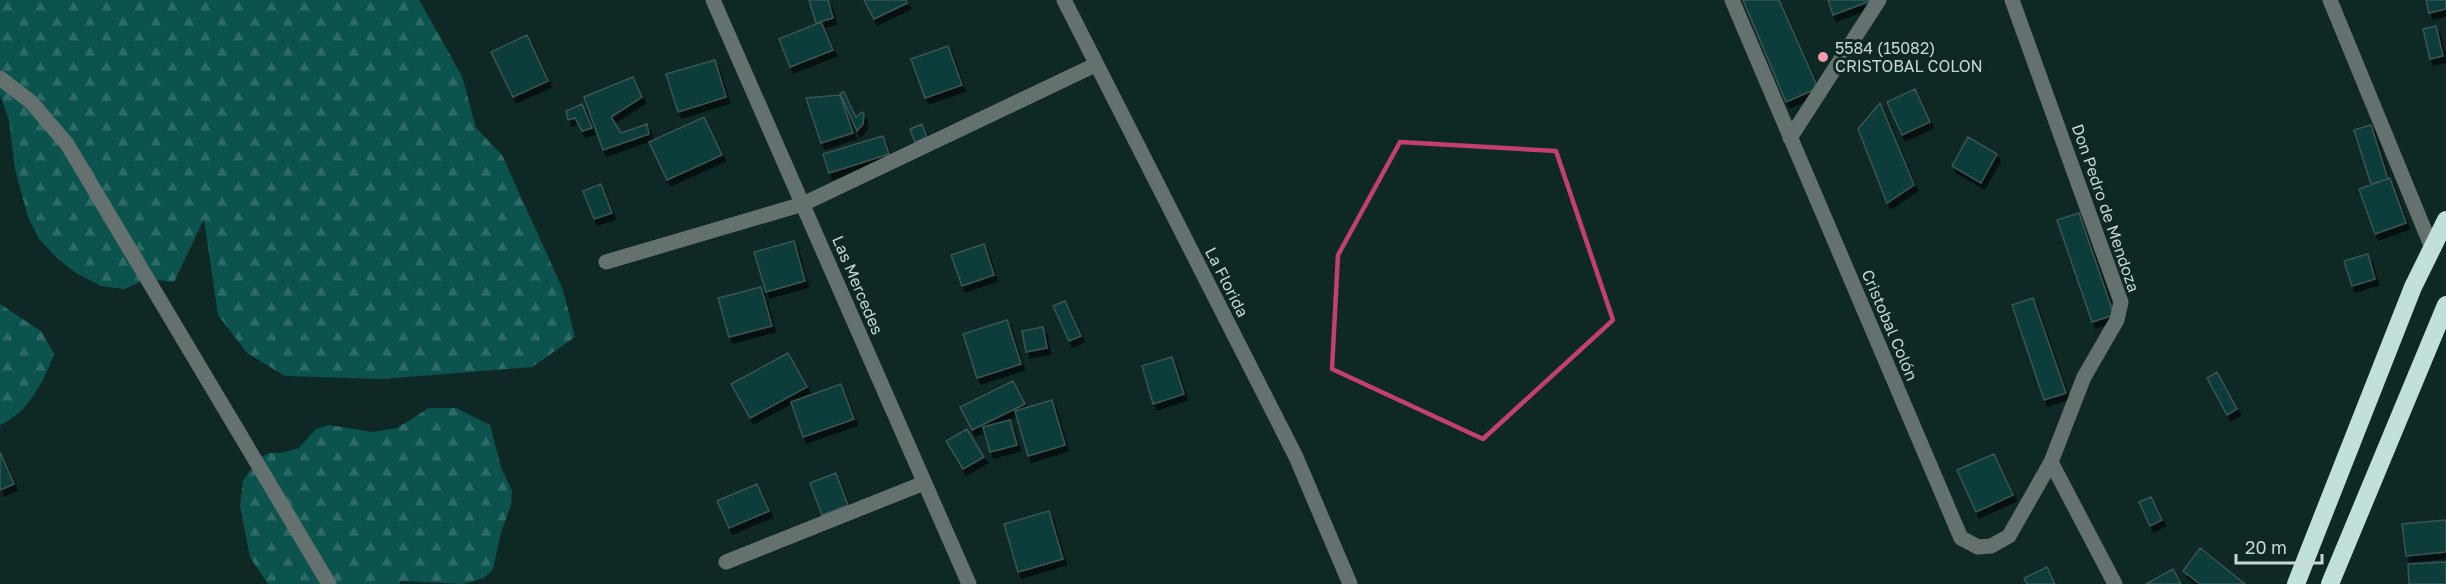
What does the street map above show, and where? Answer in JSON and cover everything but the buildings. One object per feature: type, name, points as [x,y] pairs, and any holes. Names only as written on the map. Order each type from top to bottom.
[{"type":"highway","points":[[2296,584],[2409,298],[2446,220]]},
{"type":"highway","points":[[2330,584],[2446,305]]},
{"type":"street","name":"Las Mercedes","points":[[713,0],[969,584]]},
{"type":"street","name":"La Florida","points":[[1064,0],[1296,457],[1350,584]]},
{"type":"street","name":"Cristobal Colón","points":[[1732,0],[1961,538],[1978,547],[1991,546],[2009,536],[2051,462]]},
{"type":"street","points":[[1790,138],[1879,0]]},
{"type":"street","name":"Don Pedro de Mendoza","points":[[2012,0],[2121,302],[2117,320],[2084,377],[2051,462]]},
{"type":"street","points":[[2330,0],[2432,248]]},
{"type":"street","points":[[606,262],[803,204],[1095,65]]},
{"type":"street","points":[[0,78],[32,102],[67,144],[329,584]]},
{"type":"street","points":[[2051,462],[2115,584]]},
{"type":"street","points":[[726,562],[924,483]]},
{"type":"highlighted area","points":[[1400,142],[1556,151],[1613,320],[1483,439],[1332,369],[1338,255]]},
{"type":"green space","points":[[0,0],[419,0],[462,76],[476,128],[502,155],[563,290],[575,337],[532,367],[382,379],[285,376],[247,353],[218,315],[204,219],[174,282],[148,279],[124,289],[101,286],[76,273],[58,259],[39,239],[28,217],[15,169],[9,120],[0,95]]},
{"type":"green space","points":[[0,304],[42,332],[54,354],[34,395],[19,413],[0,425]]},
{"type":"green space","points":[[429,408],[456,408],[490,425],[501,467],[512,491],[511,505],[501,532],[493,569],[484,578],[464,584],[401,581],[399,584],[268,584],[250,557],[240,506],[243,481],[257,460],[269,453],[281,453],[299,448],[316,429],[329,425],[373,432],[397,428]]},
{"type":"place","name":"5584 (15082) CRISTOBAL COLON","points":[[1823,57]]}]
